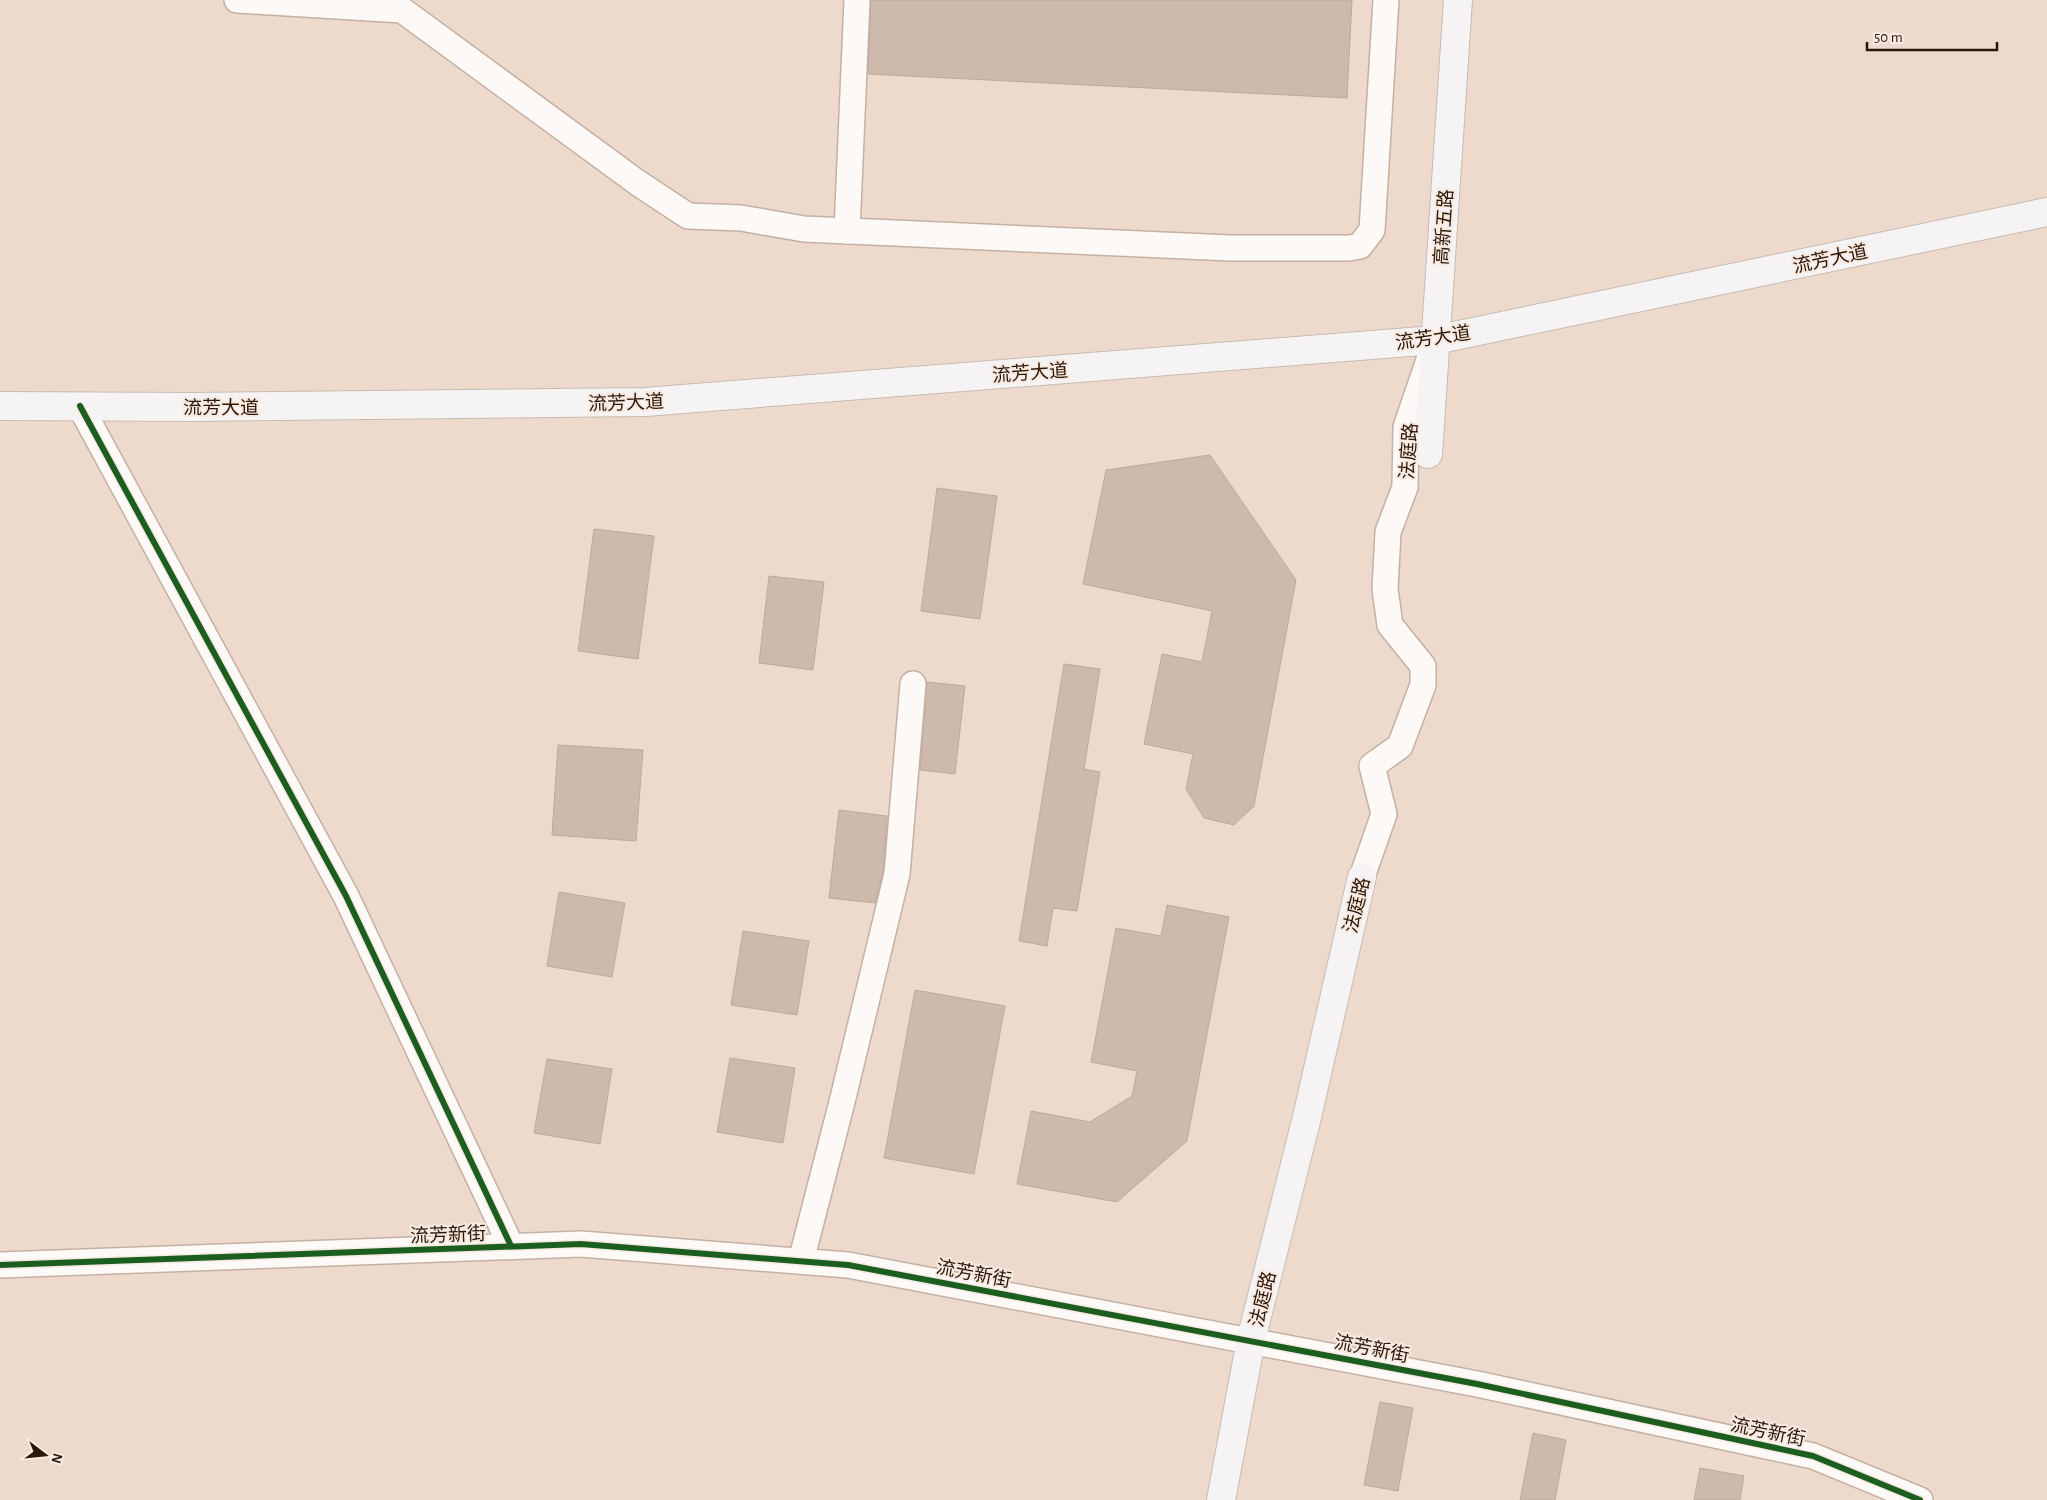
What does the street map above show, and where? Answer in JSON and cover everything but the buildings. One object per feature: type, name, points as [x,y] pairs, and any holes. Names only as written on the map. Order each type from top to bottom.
[{"type":"main road","name":"高新五路","points":[[1428,454],[1458,0]]},
{"type":"main road","name":"流芳大道","points":[[0,406],[193,407],[645,402],[1435,340],[2047,212]]},
{"type":"main road","name":"法庭路","points":[[1222,1500],[1251,1340],[1307,1117],[1362,877]]},
{"type":"street","points":[[237,0],[402,10],[638,183],[688,216],[741,218],[804,229],[1231,248],[1349,248],[1360,246],[1372,230],[1386,0]]},
{"type":"street","points":[[847,231],[856,0]]},
{"type":"street","name":"法庭路","points":[[1362,877],[1384,814],[1372,766],[1400,746],[1423,685],[1423,666],[1390,625],[1386,589],[1388,532],[1405,487],[1406,427],[1435,340]]},
{"type":"street","points":[[80,406],[346,896],[511,1246]]},
{"type":"street","points":[[801,1261],[842,1102],[897,874],[912,684]]},
{"type":"street","name":"流芳新街","points":[[0,1265],[581,1244],[848,1265],[1477,1384],[1813,1456],[1920,1500]]},
{"type":"cycle path","points":[[80,406],[346,896],[511,1246]]},
{"type":"cycle path","points":[[0,1265],[581,1244],[848,1265],[1477,1384],[1813,1456],[1920,1500]]}]
